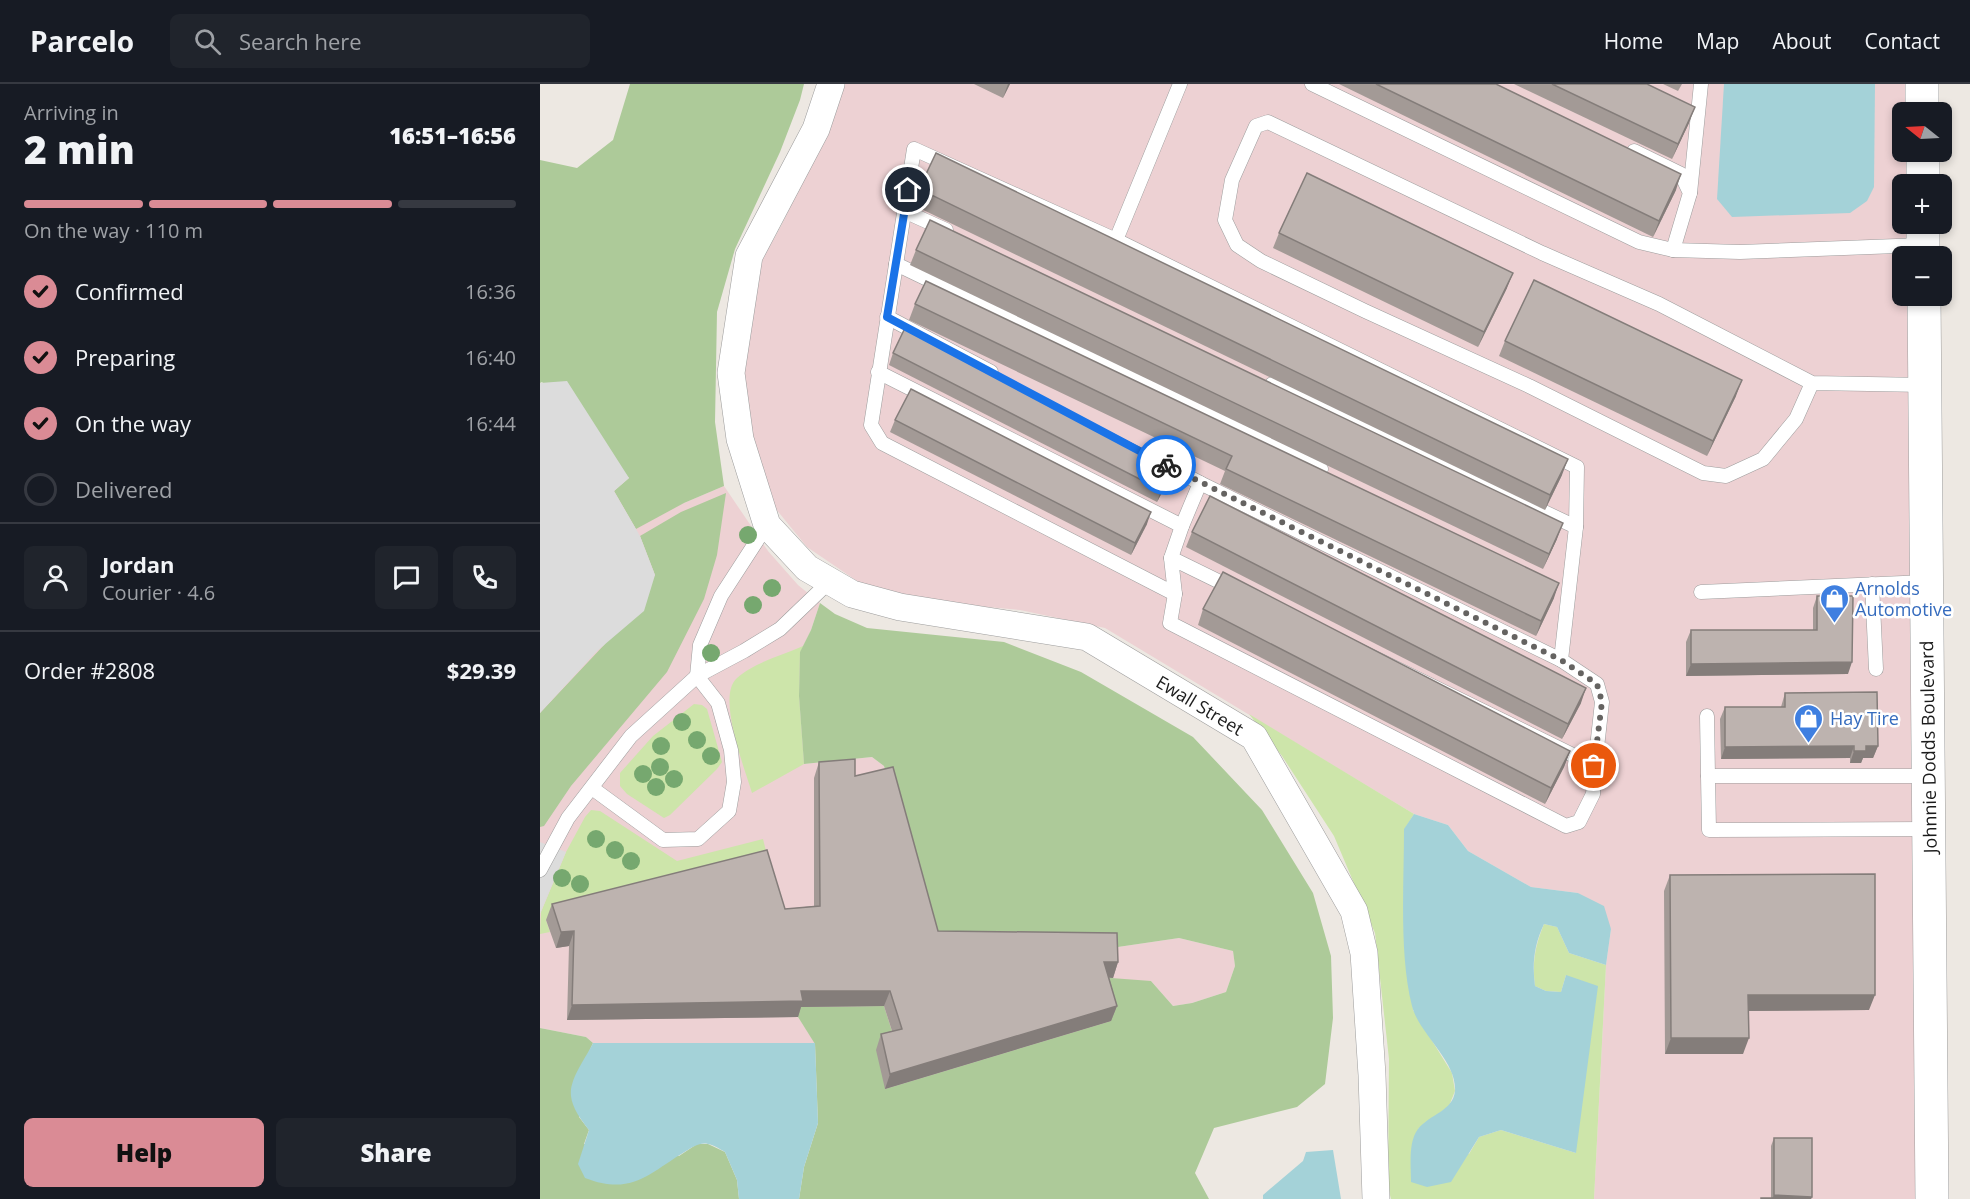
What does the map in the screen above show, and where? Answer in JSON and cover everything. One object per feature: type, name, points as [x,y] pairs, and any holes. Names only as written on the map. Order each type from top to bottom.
[{"type":"street","points":[[767,525],[740,439],[731,373],[749,256],[816,129],[831,84]]},
{"type":"street","points":[[1922,84],[1922,102]]},
{"type":"street","name":"Johnnie Dodds Boulevard","points":[[1924,306],[1932,1199]]},
{"type":"street","name":"Ewall Street","points":[[767,525],[807,568],[852,594],[900,607],[1087,637],[1254,737],[1354,911],[1364,953],[1372,1075],[1376,1199]]},
{"type":"lane","points":[[1116,240],[1180,84]]},
{"type":"lane","points":[[1311,84],[1639,242],[1673,250],[1740,252],[1923,242]]},
{"type":"lane","points":[[1673,250],[1690,193],[1701,84]]},
{"type":"lane","points":[[1812,383],[1796,419],[1763,459],[1726,476],[1703,473],[1529,386],[1272,266],[1237,245],[1225,220],[1232,180],[1256,126],[1268,122],[1532,248],[1659,304],[1812,383],[1925,385]]},
{"type":"lane","points":[[1618,144],[1681,174],[1690,193]]},
{"type":"lane","points":[[1175,594],[882,443],[871,425],[914,149],[1116,240],[1577,467],[1576,527],[1564,586],[1561,660]]},
{"type":"lane","points":[[904,211],[958,236]]},
{"type":"lane","points":[[896,264],[1334,475]]},
{"type":"lane","points":[[887,317],[1002,378]]},
{"type":"lane","points":[[878,372],[1182,526]]},
{"type":"lane","points":[[1262,379],[1576,527]]},
{"type":"lane","points":[[1148,455],[1200,483],[1561,660],[1597,684],[1602,702],[1593,794],[1579,822],[1566,826],[1170,623],[1175,594],[1171,558],[1200,483]]},
{"type":"lane","points":[[592,788],[663,840],[698,839],[729,811],[734,782],[731,750],[718,703],[697,676],[700,645],[721,596],[767,525]]},
{"type":"lane","points":[[1171,558],[1594,766]]},
{"type":"lane","points":[[540,870],[568,818],[631,736],[697,676],[780,629],[830,581]]},
{"type":"lane","points":[[1701,592],[1926,582]]},
{"type":"lane","points":[[1872,584],[1876,669]]},
{"type":"lane","points":[[1707,716],[1709,830],[1929,829]]},
{"type":"lane","points":[[1708,776],[1928,776]]},
{"type":"shaded area","points":[[844,84],[1905,84],[1906,102],[1892,102],[1892,162],[1907,162],[1907,174],[1892,174],[1892,234],[1908,234],[1909,246],[1892,246],[1892,306],[1909,306],[1914,534],[1916,1199],[1594,1199],[1606,965],[1611,929],[1578,893],[1531,887],[1468,851],[1448,825],[1414,814],[1105,628],[1020,610],[932,602],[860,583],[807,547],[771,503],[740,398],[747,323],[763,258],[836,112]]},
{"type":"shaded area","points":[[567,381],[629,478],[614,491],[640,536],[655,575],[644,611],[597,651],[540,713],[540,383]]},
{"type":"shaded area","points":[[540,383],[629,478],[614,491],[684,503],[724,486],[768,551],[798,585],[820,603],[800,653],[799,696],[804,764],[872,757],[884,766],[887,782],[1111,948],[1179,938],[1233,951],[1235,966],[1226,992],[1192,1003],[1173,1006],[1151,981],[1111,1021],[885,1089],[876,1050],[798,1017],[815,1043],[593,1043],[586,1037],[540,1028]]},
{"type":"shaded area","points":[[540,842],[566,852],[540,914]]},
{"type":"green space","points":[[630,84],[804,84],[780,152],[735,249],[717,312],[715,422],[724,486],[684,503],[636,529],[614,491],[629,478],[542,382],[540,383],[540,160],[577,168],[613,140]]},
{"type":"green space","points":[[726,493],[717,555],[704,599],[667,672],[571,786],[544,826],[540,827],[540,713],[604,645],[655,575],[640,536],[681,512]]},
{"type":"green space","points":[[820,603],[835,614],[867,628],[1004,642],[1081,672],[1193,737],[1262,810],[1313,893],[1331,956],[1333,1018],[1325,1084],[1297,1107],[1214,1128],[1195,1173],[1209,1199],[799,1199],[804,1167],[818,1123],[815,1044],[798,1017],[795,1007],[884,1006],[896,1044],[885,1089],[1111,1021],[1098,977],[1151,981],[1173,1006],[1192,1003],[1226,992],[1235,966],[1233,951],[1179,938],[1111,948],[932,946],[884,766],[872,757],[804,764],[799,696],[800,652],[811,630]]},
{"type":"green space","points":[[803,646],[800,653],[799,696],[804,764],[752,793],[734,733],[731,716],[731,687],[737,678],[751,668]]},
{"type":"green space","points":[[694,704],[702,705],[707,709],[722,762],[670,815],[664,818],[627,794],[620,786],[620,773],[653,736]]},
{"type":"green space","points":[[1249,714],[1414,814],[1404,830],[1413,1010],[1452,1073],[1455,1091],[1449,1106],[1418,1129],[1469,1154],[1479,1137],[1501,1130],[1576,1153],[1566,975],[1561,992],[1546,991],[1535,986],[1535,954],[1544,924],[1557,927],[1569,953],[1606,965],[1594,1199],[1391,1199],[1388,1187],[1389,1059],[1375,933],[1334,836],[1282,756]]},
{"type":"green space","points":[[591,810],[600,811],[677,861],[763,839],[770,867],[546,920],[550,932],[540,934],[541,912],[566,852]]},
{"type":"green space","points":[[540,1028],[586,1037],[593,1043],[585,1060],[579,1117],[589,1130],[584,1144],[679,1156],[697,1144],[708,1144],[725,1152],[737,1180],[739,1199],[540,1199]]},
{"type":"water","points":[[1724,84],[1875,84],[1874,187],[1867,201],[1850,213],[1732,217],[1717,199]]},
{"type":"water","points":[[1414,814],[1448,825],[1468,851],[1531,887],[1578,893],[1604,906],[1611,929],[1606,965],[1569,953],[1557,927],[1544,924],[1535,955],[1535,986],[1546,991],[1561,992],[1566,975],[1598,986],[1576,1153],[1501,1130],[1479,1137],[1451,1182],[1427,1187],[1411,1182],[1411,1154],[1415,1134],[1423,1124],[1446,1108],[1455,1091],[1450,1069],[1416,1016],[1408,986],[1403,919],[1404,829]]},
{"type":"water","points":[[593,1043],[815,1043],[818,1123],[804,1167],[799,1199],[739,1199],[737,1180],[725,1152],[715,1146],[705,1144],[694,1146],[639,1180],[615,1185],[585,1178],[578,1164],[589,1130],[573,1105],[571,1089],[575,1076]]},
{"type":"water","points":[[1333,1150],[1341,1199],[1263,1199],[1263,1195],[1303,1161],[1306,1152]]},
{"type":"building","points":[[1376,84],[1496,84],[1681,174],[1659,221]]},
{"type":"building","points":[[1552,84],[1647,84],[1695,107],[1678,144]]},
{"type":"building","points":[[936,153],[1568,459],[1550,495],[919,189]]},
{"type":"building","points":[[1307,173],[1513,273],[1484,332],[1279,233]]},
{"type":"building","points":[[930,220],[1563,523],[1549,554],[916,250]]},
{"type":"building","points":[[1534,280],[1742,380],[1713,441],[1505,341]]},
{"type":"building","points":[[926,281],[1559,583],[1541,621],[1226,469],[1232,456],[915,304]]},
{"type":"building","points":[[905,328],[1174,465],[1161,490],[893,353]]},
{"type":"building","points":[[911,389],[1151,512],[1135,543],[895,420]]},
{"type":"building","points":[[1210,496],[1586,688],[1568,724],[1192,532]]},
{"type":"building","points":[[1223,572],[1570,751],[1551,788],[1203,609]]},
{"type":"building","points":[[1817,596],[1853,596],[1852,662],[1691,664],[1691,630],[1817,630]]},
{"type":"building","points":[[1877,692],[1878,746],[1866,746],[1866,751],[1854,751],[1854,746],[1725,747],[1725,707],[1785,707],[1785,693]]},
{"type":"building","points":[[855,759],[855,776],[893,767],[938,931],[1117,933],[1118,962],[1104,962],[1117,1006],[890,1074],[881,1034],[902,1029],[890,991],[801,991],[803,1001],[572,1005],[574,931],[561,932],[552,904],[767,850],[785,909],[820,906],[819,762]]},
{"type":"building","points":[[1875,874],[1875,995],[1748,995],[1749,1038],[1671,1038],[1670,875]]},
{"type":"building","points":[[1774,1138],[1812,1138],[1812,1197],[1774,1195]]},
{"type":"building","points":[[1792,1198],[1792,1199],[1761,1199]]},
{"type":"way so far","points":[[1166,465],[1561,660],[1597,684],[1602,702],[1594,766]]},
{"type":"place","name":"Arnolds Automotive","points":[[1834,624]]},
{"type":"place","name":"Hay Tire","points":[[1809,744]]},
{"type":"route","points":[[908,190],[887,317],[1166,465]]}]
